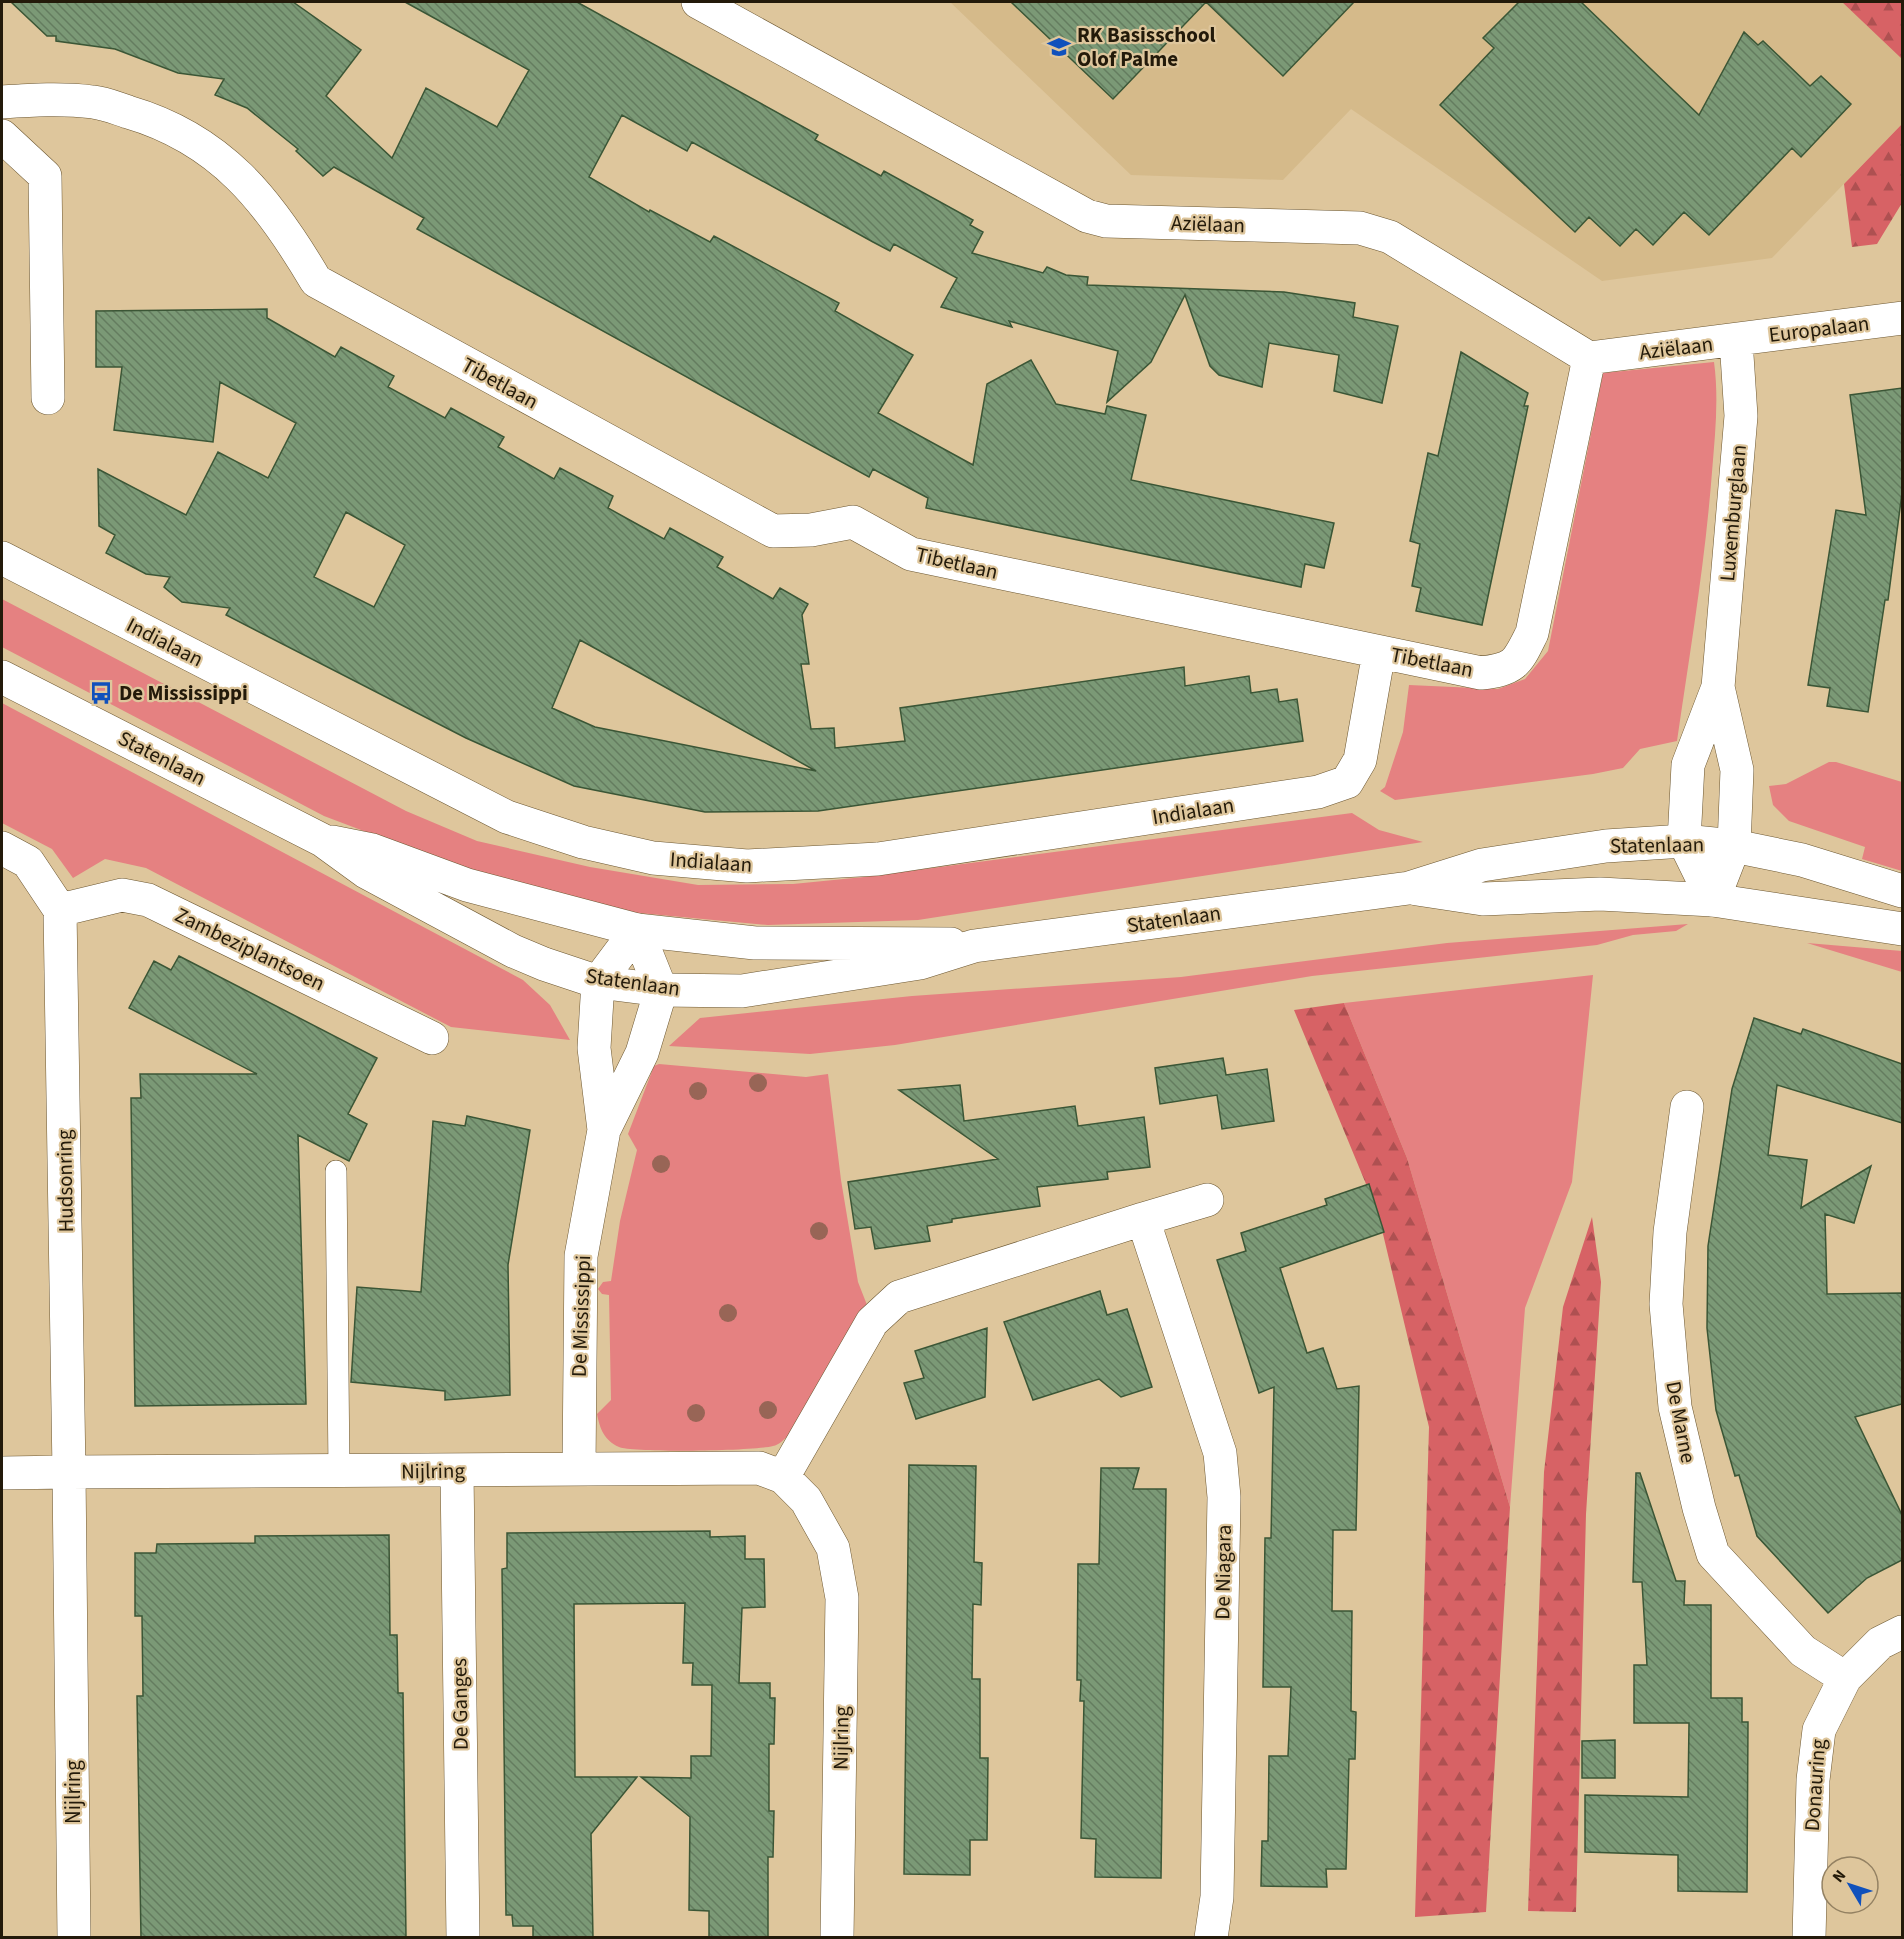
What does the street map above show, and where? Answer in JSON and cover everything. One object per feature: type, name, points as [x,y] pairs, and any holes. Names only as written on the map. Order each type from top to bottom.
[{"type":"street","name":"Aziëlaan","points":[[698,2],[1087,216],[1117,221],[1360,228],[1390,237],[1589,358],[1736,340]]},
{"type":"street","name":"Tibetlaan","points":[[2,102],[51,99],[95,102],[147,117],[200,143],[240,176],[284,228],[316,281],[773,531],[811,530],[853,522],[911,554],[1481,673],[1506,670],[1520,657],[1532,633],[1589,358]]},
{"type":"street","points":[[2,136],[45,176],[48,398]]},
{"type":"street","name":"Europalaan","points":[[1736,340],[1902,318]]},
{"type":"street","name":"Luxemburglaan","points":[[1713,900],[1684,841],[1688,765],[1718,687],[1741,416],[1736,340]]},
{"type":"street","name":"Indialaan","points":[[2,558],[507,817],[584,842],[652,858],[747,866],[878,859],[1318,792],[1347,782],[1360,760],[1379,652]]},
{"type":"street","name":"Statenlaan","points":[[2,677],[322,840],[366,872],[513,951],[598,982],[661,990],[742,991],[920,963],[974,946],[1409,888],[1482,865],[1606,846],[1684,841],[1734,846],[1802,860],[1902,891]]},
{"type":"street","name":"Luxemburglaan","points":[[1713,900],[1734,846],[1737,770],[1718,687]]},
{"type":"street","name":"Statenlaan","points":[[322,840],[372,850],[467,885],[637,930],[755,944],[913,942],[974,946]]},
{"type":"street","points":[[2,848],[28,862],[60,910]]},
{"type":"street","name":"Statenlaan","points":[[1409,888],[1483,899],[1600,894],[1713,900],[1902,929]]},
{"type":"street","name":"Zambeziplantsoen","points":[[60,910],[122,895],[148,900],[432,1038]]},
{"type":"street","name":"Hudsonring","points":[[60,910],[69,1472]]},
{"type":"street","points":[[598,982],[637,930]]},
{"type":"street","points":[[637,930],[661,990]]},
{"type":"street","name":"De Mississippi","points":[[598,982],[594,1047],[604,1130]]},
{"type":"street","name":"De Mississippi","points":[[579,1468],[581,1256],[604,1130],[642,1053],[661,990]]},
{"type":"street","name":"De Marne","points":[[1688,1107],[1670,1232],[1666,1304],[1669,1360],[1675,1407],[1699,1508],[1713,1554],[1803,1652],[1845,1678]]},
{"type":"street","points":[[783,1478],[872,1322],[898,1297],[1207,1200]]},
{"type":"street","name":"De Niagara","points":[[1143,1219],[1220,1453],[1224,1497],[1218,1885],[1211,1938]]},
{"type":"street","name":"Nijlring","points":[[74,1938],[69,1472],[339,1472],[579,1468],[759,1468],[783,1478],[806,1500],[833,1548],[842,1598],[837,1938]]},
{"type":"street","name":"De Ganges","points":[[457,1471],[463,1938]]},
{"type":"street","points":[[2,1473],[69,1472]]},
{"type":"street","name":"Donauring","points":[[1809,1938],[1813,1780],[1819,1730],[1845,1678],[1880,1643],[1902,1632]]},
{"type":"lane","points":[[336,1171],[339,1472]]},
{"type":"shaded area","points":[[950,2],[1842,2],[1902,59],[1902,124],[1772,258],[1602,281],[1351,109],[1283,180],[1131,175]]},
{"type":"shaded area","points":[[1714,362],[1716,417],[1709,506],[1677,741],[1640,749],[1623,768],[1593,774],[1395,800],[1380,791],[1385,787],[1403,732],[1409,685],[1498,689],[1525,679],[1548,651],[1603,373]]},
{"type":"shaded area","points":[[2,599],[406,811],[477,841],[590,867],[698,885],[793,884],[864,877],[1352,813],[1379,830],[1423,842],[918,920],[768,925],[618,911],[485,877],[324,816],[2,647]]},
{"type":"shaded area","points":[[2,703],[523,980],[550,1005],[570,1040],[451,1027],[146,868],[105,859],[73,878],[52,849],[2,823]]},
{"type":"shaded area","points":[[1829,762],[1836,762],[1902,782],[1902,871],[1862,859],[1865,847],[1789,821],[1773,805],[1769,786],[1786,784]]},
{"type":"shaded area","points":[[1688,924],[1676,931],[1633,935],[1597,945],[1312,976],[895,1045],[810,1054],[669,1046],[700,1018],[912,996],[1181,977],[1447,943]]},
{"type":"shaded area","points":[[1807,943],[1902,951],[1902,972]]},
{"type":"shaded area","points":[[1593,975],[1572,1182],[1525,1308],[1510,1507],[1407,1158],[1344,1003]]},
{"type":"shaded area","points":[[659,1064],[806,1077],[828,1074],[841,1180],[858,1282],[867,1305],[788,1436],[775,1445],[762,1448],[720,1450],[629,1449],[619,1447],[610,1441],[600,1424],[597,1414],[611,1400],[609,1295],[602,1294],[598,1289],[603,1282],[611,1281],[620,1221],[637,1150],[628,1134],[654,1066]]},
{"type":"green space","points":[[1842,2],[1902,2],[1902,59]]},
{"type":"green space","points":[[1902,124],[1902,203],[1877,244],[1852,247],[1844,184]]},
{"type":"green space","points":[[1344,1003],[1407,1158],[1510,1507],[1486,1912],[1415,1917],[1429,1427],[1378,1213],[1294,1010]]},
{"type":"green space","points":[[1592,1217],[1601,1282],[1586,1514],[1576,1912],[1528,1911],[1544,1472],[1563,1307]]},
{"type":"building","points":[[11,2],[293,2],[361,50],[326,96],[392,158],[426,88],[497,127],[529,70],[405,2],[577,2],[818,135],[815,140],[881,176],[884,171],[973,220],[970,225],[983,232],[972,253],[1043,273],[1047,267],[1066,275],[1088,277],[1087,285],[1284,292],[1355,303],[1353,317],[1398,326],[1382,403],[1334,391],[1339,355],[1269,343],[1262,387],[1219,375],[1210,366],[1185,295],[1151,362],[1107,402],[1118,351],[1009,321],[1012,327],[941,307],[957,278],[894,244],[890,251],[692,142],[687,151],[622,115],[589,177],[649,212],[650,210],[710,242],[714,236],[839,303],[835,311],[913,355],[878,413],[973,465],[987,384],[1031,360],[1056,404],[1105,414],[1107,406],[1146,415],[1131,480],[1334,523],[1324,568],[1305,564],[1301,587],[926,508],[928,498],[873,469],[869,477],[417,229],[424,218],[334,167],[323,176],[296,151],[298,149],[247,108],[215,95],[224,79],[178,73],[115,49],[56,41],[56,36],[47,36]]},
{"type":"building","points":[[1011,2],[1206,2],[1113,99]]},
{"type":"building","points":[[1206,2],[1354,2],[1283,76]]},
{"type":"building","points":[[1519,2],[1581,2],[1699,115],[1744,32],[1758,45],[1763,41],[1810,86],[1821,76],[1851,104],[1801,157],[1792,148],[1709,235],[1684,212],[1653,245],[1636,229],[1620,246],[1589,217],[1575,232],[1440,105],[1494,48],[1483,38]]},
{"type":"building","points":[[267,309],[267,318],[335,357],[341,347],[394,376],[388,387],[445,418],[451,408],[504,437],[498,447],[554,479],[560,468],[613,496],[608,508],[664,539],[670,528],[723,557],[717,567],[773,599],[780,588],[808,604],[802,615],[809,664],[801,664],[811,729],[834,728],[835,748],[905,741],[900,708],[1184,667],[1185,686],[1249,676],[1251,693],[1277,689],[1279,702],[1297,699],[1303,741],[818,811],[705,812],[574,786],[466,738],[226,615],[230,608],[182,602],[164,587],[170,577],[146,574],[106,553],[115,535],[99,526],[98,469],[186,515],[218,452],[268,478],[296,423],[220,382],[213,442],[114,430],[122,367],[96,367],[96,311]],"holes":[[[346,512],[405,545],[374,607],[314,577]],[[580,640],[629,667],[816,771],[595,727],[552,708]]]},
{"type":"building","points":[[1461,352],[1528,393],[1524,406],[1528,406],[1482,625],[1416,611],[1421,588],[1412,586],[1420,544],[1410,541],[1428,453],[1438,456]]},
{"type":"building","points":[[1902,388],[1902,493],[1888,600],[1885,600],[1868,712],[1827,706],[1830,688],[1808,685],[1836,510],[1866,515],[1850,395]]},
{"type":"building","points":[[179,956],[377,1058],[348,1114],[367,1124],[349,1161],[298,1135],[306,1404],[135,1406],[131,1098],[141,1098],[140,1074],[257,1074],[129,1008],[154,961],[171,970]]},
{"type":"building","points":[[1754,1018],[1801,1034],[1803,1029],[1902,1064],[1902,1123],[1777,1085],[1768,1155],[1807,1160],[1801,1208],[1871,1166],[1854,1223],[1825,1214],[1827,1294],[1902,1293],[1902,1404],[1855,1417],[1902,1515],[1902,1560],[1867,1578],[1828,1613],[1757,1536],[1739,1475],[1735,1476],[1716,1410],[1707,1328],[1708,1246],[1732,1089]]},
{"type":"building","points":[[1223,1058],[1226,1075],[1267,1069],[1274,1121],[1222,1129],[1217,1095],[1160,1104],[1155,1068]]},
{"type":"building","points":[[960,1085],[964,1121],[1075,1106],[1078,1126],[1144,1117],[1150,1167],[1107,1172],[1108,1179],[1037,1187],[1040,1206],[952,1219],[952,1222],[927,1226],[930,1241],[875,1249],[871,1227],[855,1229],[848,1182],[998,1159],[899,1090]]},
{"type":"building","points":[[467,1116],[530,1130],[508,1265],[510,1395],[445,1400],[445,1391],[351,1382],[357,1287],[421,1292],[433,1121],[465,1126]]},
{"type":"building","points":[[1369,1184],[1384,1232],[1280,1268],[1307,1353],[1323,1348],[1337,1389],[1359,1386],[1356,1530],[1333,1530],[1332,1611],[1352,1611],[1351,1711],[1356,1712],[1355,1759],[1349,1759],[1346,1869],[1326,1869],[1327,1887],[1261,1886],[1262,1841],[1268,1841],[1269,1756],[1288,1756],[1291,1687],[1263,1687],[1265,1538],[1271,1538],[1274,1387],[1259,1393],[1217,1260],[1246,1251],[1241,1233],[1327,1205],[1325,1199]]},
{"type":"building","points":[[1100,1291],[1107,1315],[1127,1309],[1152,1387],[1121,1397],[1099,1379],[1033,1400],[1004,1322]]},
{"type":"building","points":[[987,1328],[985,1397],[916,1419],[904,1383],[924,1378],[915,1351]]},
{"type":"building","points":[[909,1465],[976,1466],[974,1562],[982,1563],[981,1605],[973,1604],[972,1679],[980,1679],[980,1758],[988,1758],[987,1840],[970,1840],[970,1875],[904,1874]]},
{"type":"building","points":[[1101,1468],[1139,1468],[1133,1489],[1166,1489],[1161,1878],[1095,1877],[1096,1839],[1081,1838],[1084,1701],[1080,1701],[1081,1680],[1077,1680],[1078,1564],[1099,1564]]},
{"type":"building","points":[[1636,1473],[1640,1473],[1676,1581],[1685,1581],[1684,1605],[1711,1605],[1711,1698],[1742,1698],[1742,1722],[1748,1722],[1747,1892],[1678,1891],[1678,1855],[1585,1852],[1585,1795],[1688,1797],[1689,1723],[1634,1723],[1634,1665],[1647,1665],[1642,1582],[1633,1582]]},
{"type":"building","points":[[710,1531],[710,1537],[745,1536],[745,1559],[764,1559],[765,1607],[742,1608],[739,1683],[770,1683],[770,1698],[775,1698],[774,1744],[769,1744],[769,1811],[774,1811],[773,1857],[768,1857],[768,1938],[709,1938],[709,1911],[689,1910],[690,1817],[641,1777],[691,1778],[691,1756],[711,1756],[712,1685],[692,1685],[693,1663],[683,1663],[685,1603],[574,1604],[575,1777],[637,1777],[591,1834],[593,1938],[533,1938],[533,1926],[513,1926],[512,1915],[506,1915],[502,1569],[507,1568],[507,1533]]},
{"type":"building","points":[[389,1535],[390,1635],[397,1635],[398,1693],[403,1693],[406,1938],[141,1938],[137,1696],[143,1696],[142,1616],[135,1616],[135,1553],[156,1553],[157,1544],[255,1543],[255,1536]]},
{"type":"building","points":[[1615,1740],[1615,1778],[1582,1778],[1582,1741]]},
{"type":"place","name":"RK Basisschool Olof Palme","points":[[1059,47]]},
{"type":"place","name":"De Mississippi","points":[[101,693]]}]
